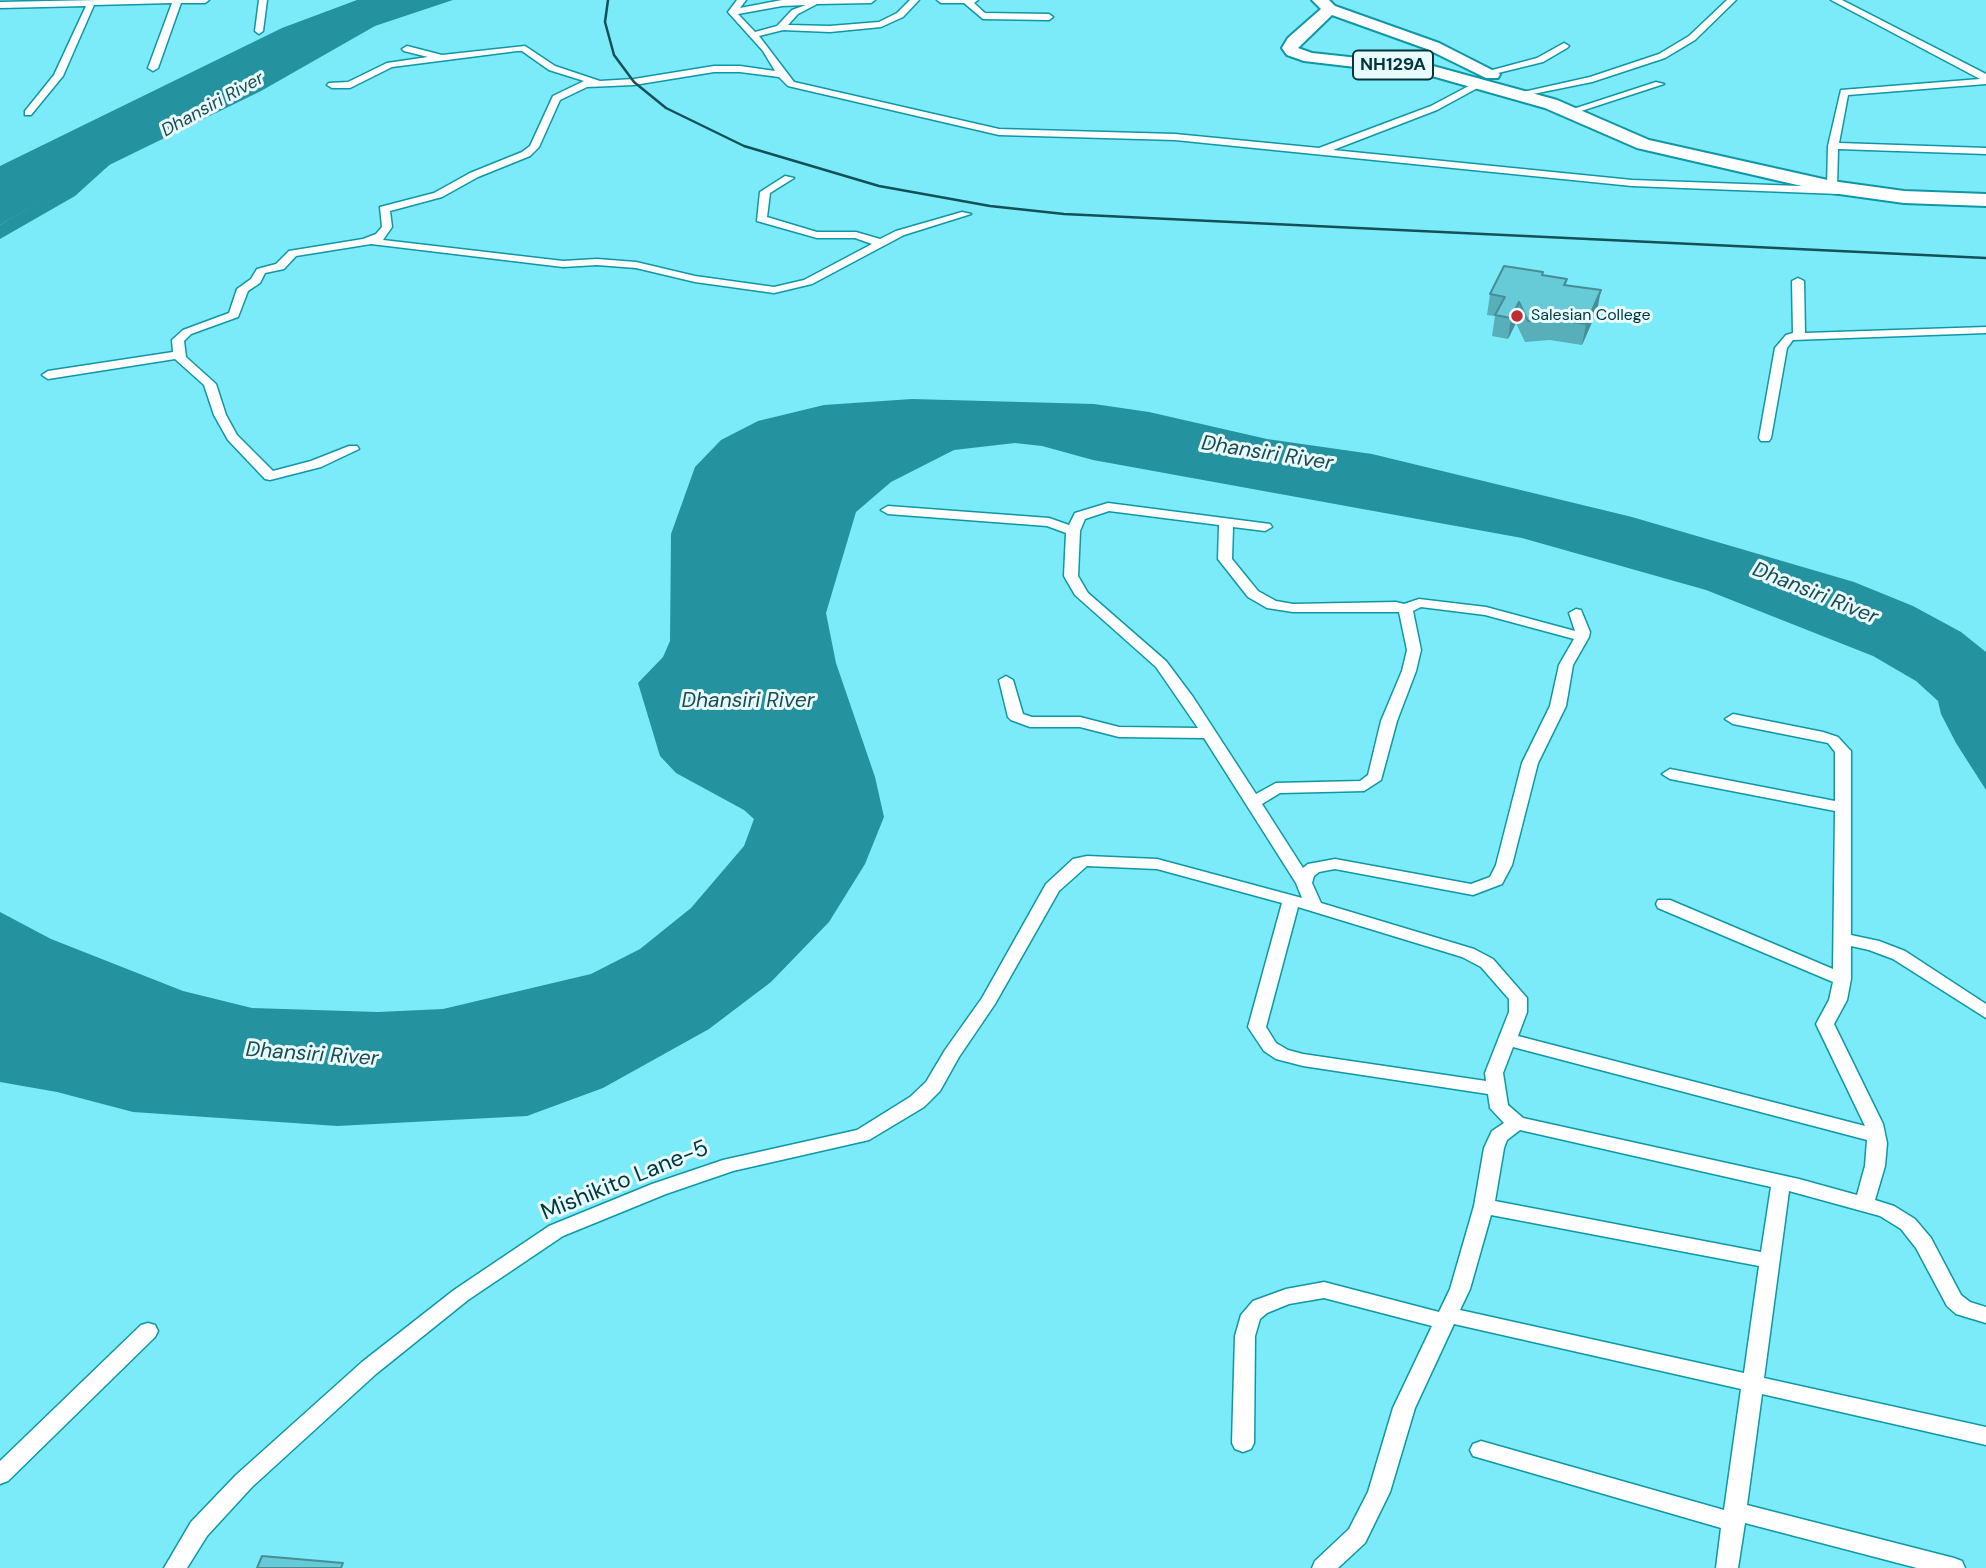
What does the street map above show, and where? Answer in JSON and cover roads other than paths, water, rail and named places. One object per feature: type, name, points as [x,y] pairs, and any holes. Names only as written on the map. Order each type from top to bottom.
[{"type":"highway","name":"NH129A","points":[[1551,104],[1528,92],[1485,78],[1418,68],[1310,58],[1293,52],[1290,48],[1325,3],[1433,46],[1485,78],[1643,144],[1841,189],[1986,200]]},
{"type":"street","points":[[2,8],[46,2],[205,0]]},
{"type":"street","points":[[259,31],[263,0]]},
{"type":"street","points":[[732,12],[742,0]]},
{"type":"street","points":[[732,12],[782,3],[871,0]]},
{"type":"street","points":[[752,35],[782,27],[830,29],[881,24],[895,19],[915,0]]},
{"type":"street","points":[[941,0],[976,0]]},
{"type":"street","points":[[1528,92],[1592,79],[1662,56],[1692,38],[1732,0]]},
{"type":"street","points":[[1835,0],[1986,80]]},
{"type":"street","points":[[153,68],[177,1]]},
{"type":"street","points":[[965,1],[983,16],[1049,18]]},
{"type":"street","points":[[782,27],[798,10],[822,2]]},
{"type":"street","points":[[28,113],[58,76],[91,3]]},
{"type":"street","points":[[732,12],[772,55],[782,75],[791,84],[810,91],[999,132],[1175,137],[1632,183],[1841,189],[1833,146],[1843,92],[1986,80]]},
{"type":"street","points":[[1316,153],[1434,108],[1485,78],[1540,60],[1564,47]]},
{"type":"street","points":[[331,85],[353,84],[387,66],[521,48],[552,68],[596,82],[634,82],[728,69],[782,75]]},
{"type":"street","points":[[407,49],[445,58]]},
{"type":"street","points":[[596,82],[556,98],[534,146],[526,154],[474,175],[438,195],[384,209],[387,227],[375,242],[569,264],[602,262],[636,265],[695,279],[770,290],[808,282],[907,231],[966,215]]},
{"type":"street","points":[[1569,112],[1660,84]]},
{"type":"street","points":[[1833,146],[1986,151]]},
{"type":"street","points":[[789,178],[765,192],[761,219],[817,235],[856,235],[881,243]]},
{"type":"street","points":[[353,449],[316,464],[270,476],[232,437],[220,415],[210,384],[179,355],[179,337],[234,315],[242,291],[256,281],[261,271],[281,267],[294,252],[365,242],[380,236]]},
{"type":"street","points":[[1798,281],[1799,335]]},
{"type":"street","points":[[1765,438],[1781,348],[1790,337],[1986,330]]},
{"type":"street","points":[[48,375],[179,355]]},
{"type":"street","points":[[1265,527],[1108,507],[1080,516],[1073,531],[1072,576],[1082,595],[1161,664],[1186,697],[1304,883],[1315,907]]},
{"type":"street","points":[[888,510],[1049,522],[1073,531]]},
{"type":"street","points":[[1226,523],[1225,559],[1253,594],[1264,601],[1293,608],[1383,606],[1405,609],[1419,603],[1486,611],[1582,637]]},
{"type":"street","points":[[1252,804],[1276,788],[1364,786],[1375,777],[1389,721],[1409,671],[1414,650],[1405,609]]},
{"type":"street","points":[[1304,883],[1306,874],[1314,868],[1335,864],[1473,890],[1496,880],[1504,865],[1530,763],[1558,706],[1566,665],[1582,637],[1583,632],[1576,613]]},
{"type":"street","points":[[1006,680],[1016,717],[1030,722],[1080,722],[1119,732],[1207,733]]},
{"type":"street","points":[[1733,719],[1823,737],[1839,745],[1844,756],[1841,807],[1842,979],[1839,1000],[1826,1017],[1825,1024],[1874,1124],[1875,1166],[1865,1202]]},
{"type":"street","points":[[1670,774],[1841,807]]},
{"type":"street","name":"Mishikito Lane-5","points":[[175,1568],[199,1529],[244,1481],[369,1368],[461,1295],[556,1231],[710,1171],[862,1135],[917,1102],[933,1086],[989,1000],[1052,888],[1079,863],[1150,863],[1291,900]]},
{"type":"street","points":[[1495,1089],[1303,1060],[1282,1055],[1270,1047],[1257,1027],[1291,900],[1441,943],[1487,963],[1518,998],[1518,1012],[1494,1073],[1499,1108],[1517,1123],[1865,1202],[1908,1224],[1924,1243],[1954,1300],[1963,1308],[1986,1315]]},
{"type":"street","points":[[1664,904],[1842,979]]},
{"type":"street","points":[[1841,939],[1874,945],[1899,955],[1986,1012]]},
{"type":"street","points":[[1506,1039],[1876,1136]]},
{"type":"street","points":[[1323,1568],[1357,1536],[1374,1503],[1390,1464],[1404,1408],[1460,1289],[1499,1136],[1517,1123]]},
{"type":"street","points":[[1727,1568],[1781,1182]]},
{"type":"street","points":[[1483,1206],[1770,1261]]},
{"type":"street","points":[[1243,1443],[1245,1336],[1251,1315],[1261,1307],[1286,1297],[1324,1290],[1986,1436]]},
{"type":"street","points":[[0,1475],[148,1331]]},
{"type":"street","points":[[1481,1450],[1734,1516],[1954,1568]]},
{"type":"water","name":"Dhansiri River","points":[[357,0],[453,0],[375,26],[261,91],[64,187],[0,225],[0,166],[282,28]]},
{"type":"water","name":"Dhansiri River","points":[[912,399],[1094,404],[1149,412],[1267,439],[1372,454],[1632,517],[1854,582],[1913,606],[1961,632],[1986,652],[1986,790],[1956,743],[1941,714],[1938,701],[1916,681],[1873,656],[1706,590],[1522,538],[1093,460],[1042,446],[1015,443],[954,450],[891,482],[856,512],[826,613],[836,663],[875,777],[884,817],[865,864],[829,922],[771,982],[709,1029],[603,1088],[527,1116],[337,1126],[133,1112],[57,1092],[0,1082],[0,912],[51,939],[183,991],[252,1008],[378,1012],[443,1009],[591,974],[640,949],[691,908],[744,846],[754,819],[744,810],[676,773],[660,756],[638,683],[663,657],[670,641],[671,534],[695,467],[721,440],[758,421],[824,405]]},
{"type":"waterway","name":"Dhansiri River","points":[[0,233],[68,192],[110,155]]},
{"type":"railway","points":[[608,0],[605,22],[614,55],[634,82],[666,108],[744,146],[879,186],[990,206],[1064,214],[1986,258]]},
{"type":"place","name":"Salesian College","points":[[1517,316]]}]
